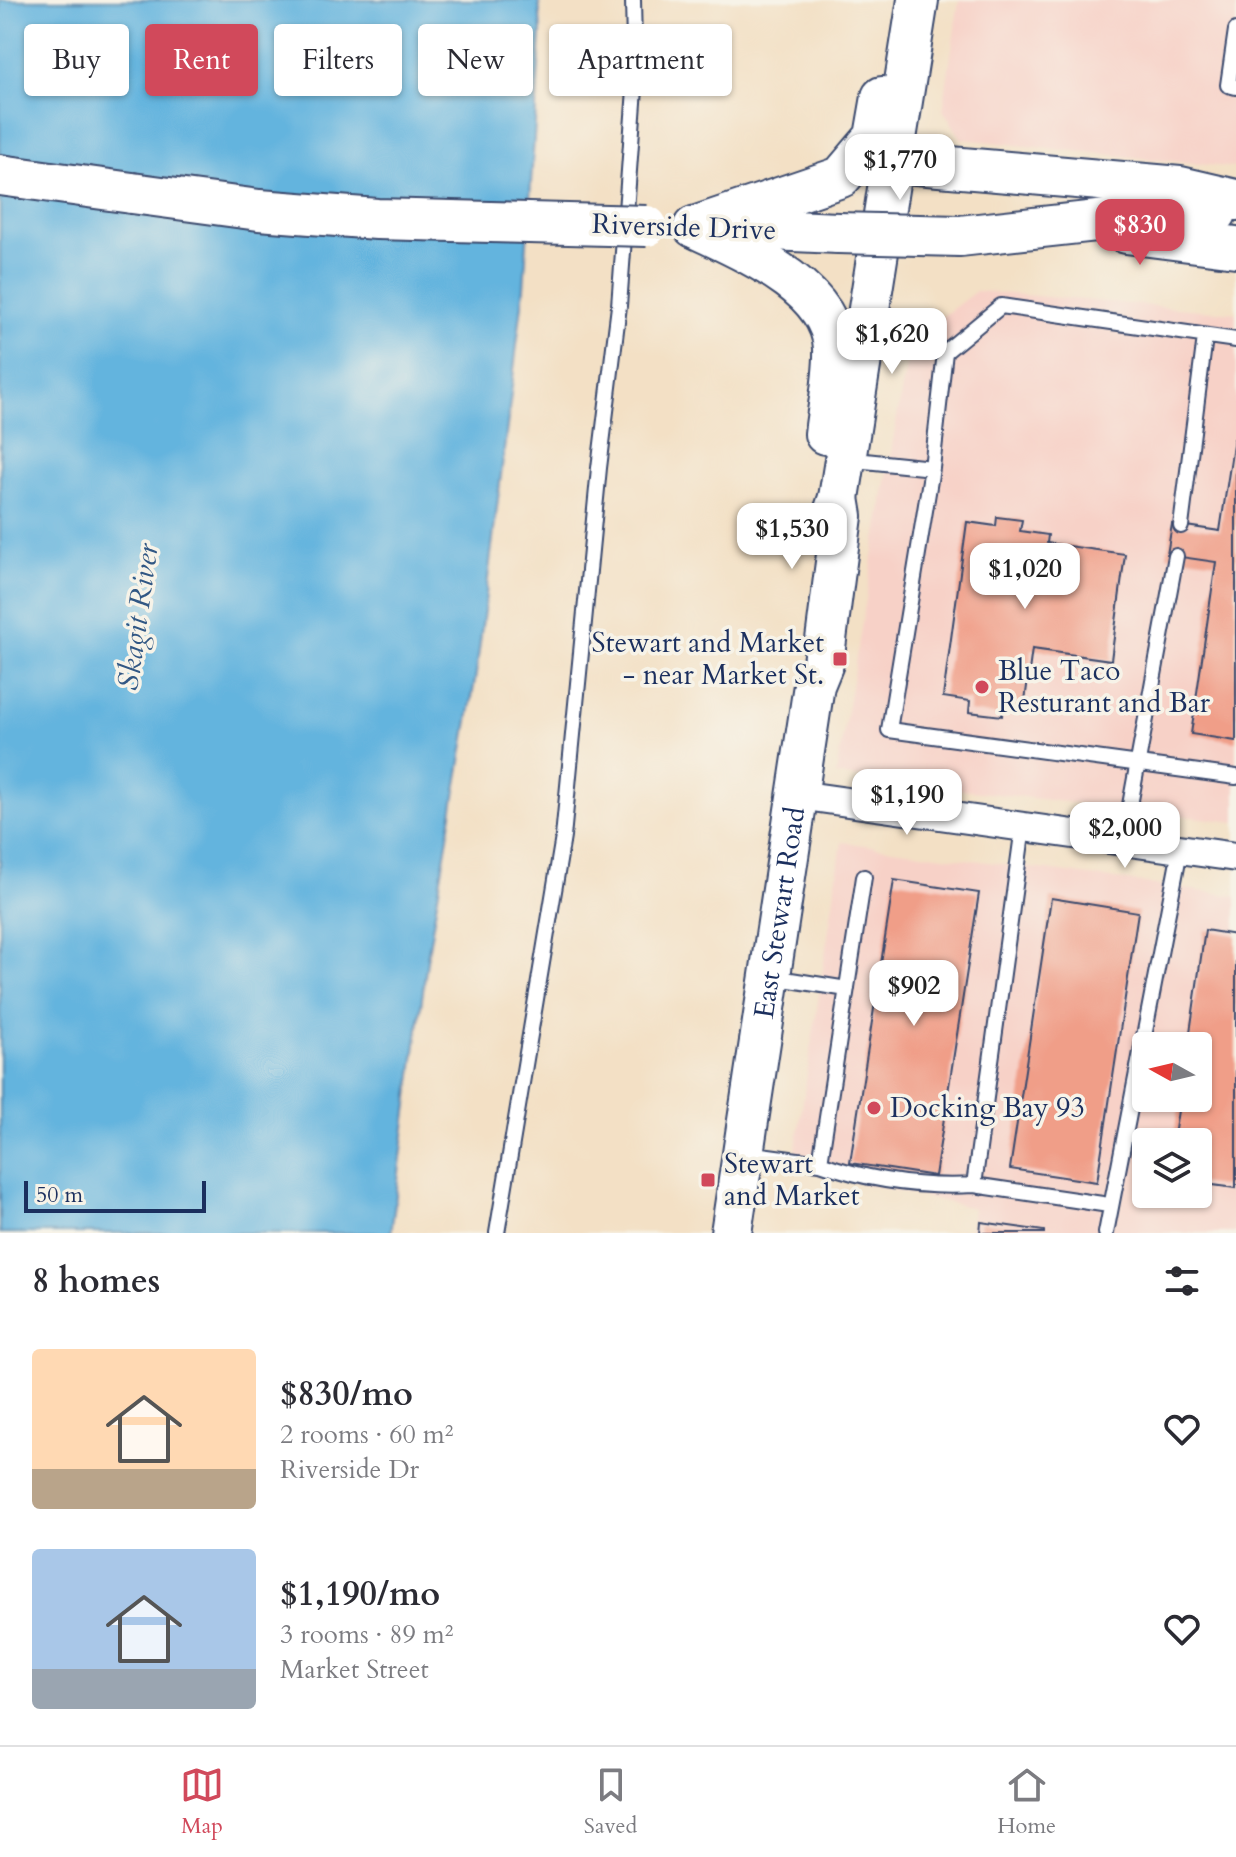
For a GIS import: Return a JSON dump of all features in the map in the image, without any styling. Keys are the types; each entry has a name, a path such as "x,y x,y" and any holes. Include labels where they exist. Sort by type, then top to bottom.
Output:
{"main road":[{"path":"694,227 841,177 875,137 897,0"},
{"name":"East Stewart Road","path":"731,1233 798,795 831,516 839,498 846,459 918,0"},
{"path":"893,162 1180,187 1236,200"},
{"name":"Riverside Drive","path":"0,175 259,210 377,219 960,236 1188,211 1236,214"},
{"path":"1051,224 1236,247"},
{"path":"694,227 778,269 820,309 834,345 806,626 813,675"}],"street":[{"path":"798,795 1236,857"}],"lane":[{"path":"497,1233 563,837 599,468 619,306 635,89 633,0"},
{"path":"1236,30 1228,85 1236,87"},
{"path":"1236,340 1001,306 945,352 932,468 889,730 1236,777"},
{"path":"1181,526 1205,337"},
{"path":"846,459 932,468"},
{"path":"1123,843 1176,556"},
{"path":"974,1185 1023,827"},
{"path":"1106,1233 1180,850"},
{"path":"820,1163 864,877"},
{"path":"770,977 847,989"},
{"path":"743,1153 820,1163 857,1176 932,1187 974,1185 1109,1205"}],"shaded area":[{"path":"959,0 1236,0 1236,168 962,139 943,110"},
{"path":"976,291 1236,313 1236,822 836,775 910,341"},
{"path":"842,842 1236,896 1236,1233 970,1233 973,1208 793,1168"}],"water":[{"name":"Skagit River","path":"0,0 539,0 541,33 524,288 476,674 428,953 391,1233 0,1233"}],"building":[{"path":"1234,439 1236,741 1191,734 1216,562 1167,555 1172,524 1220,531"},
{"path":"997,517 1022,520 1020,531 1048,535 1047,543 1125,554 1111,660 1032,649 1024,708 1003,705 1002,716 969,712 970,701 943,697 967,522 996,526"},
{"path":"894,880 979,893 935,1176 850,1163"},
{"path":"1051,898 1138,912 1097,1182 1010,1169"},
{"path":"1205,930 1236,935 1236,1188 1212,1185 1212,1128 1175,1128 1178,1112 1212,1112 1212,1032 1190,1032"},
{"path":"981,1222 1044,1231 1044,1233 980,1233"}],"place":[{"name":"Stewart and Market - near Market St.","path":"840,659"},
{"name":"Blue Taco Resturant and Bar","path":"982,687"},
{"name":"Docking Bay 93","path":"874,1108"},
{"name":"Stewart and Market","path":"708,1180"}]}
